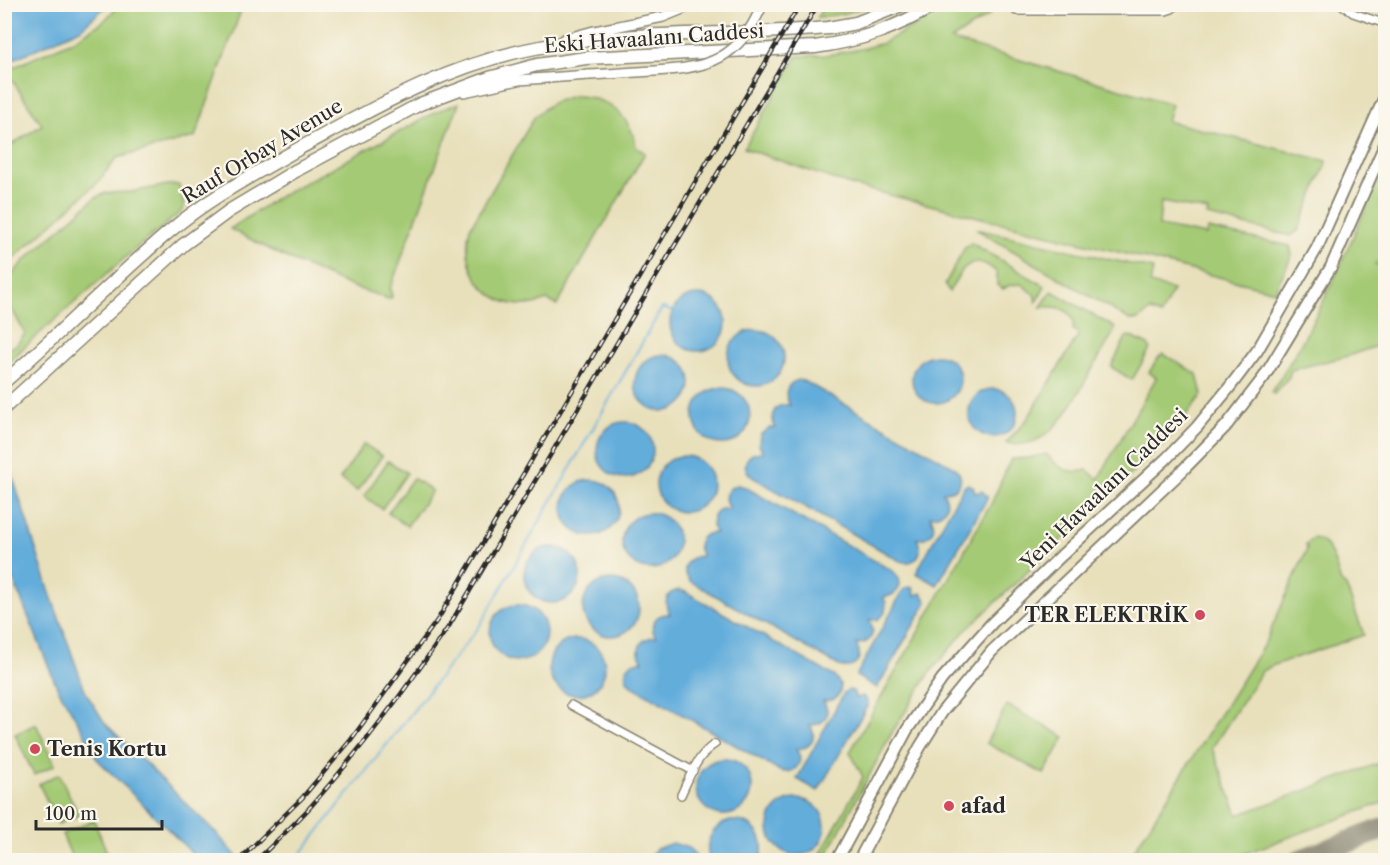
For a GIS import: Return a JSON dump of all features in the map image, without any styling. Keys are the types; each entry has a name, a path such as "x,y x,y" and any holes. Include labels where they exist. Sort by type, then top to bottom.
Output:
{"highway":[{"name":"Eski Havaalanı Caddesi","path":"551,45 611,38 828,28 856,23 904,4"},
{"name":"Eski Havaalanı Caddesi","path":"444,94 509,71 565,60 807,47 855,41 895,27 936,4"},
{"name":"Rauf Orbay Avenue","path":"4,382 171,230 218,195 331,131 422,84 482,61 551,45"},
{"name":"Rauf Orbay Avenue","path":"9,405 183,245 229,211 297,170 405,112 444,94"}],"main road":[{"path":"551,45 590,32 663,17 695,4"},
{"path":"444,94 519,80 685,69 710,63 734,48 750,30 763,4"},
{"name":"Yeni Havaalanı Caddesi","path":"837,861 907,730 942,679 974,641 1197,427 1257,351 1317,248 1381,116 1386,94"},
{"name":"Yeni Havaalanı Caddesi","path":"858,861 920,747 942,712 988,656 1181,472 1226,426 1264,377 1331,267 1386,142"},
{"path":"974,641 988,656"}],"street":[{"path":"1013,4 1016,11 1063,13 1166,11 1177,4"},
{"path":"1341,4 1353,13 1386,24"},
{"path":"571,705 693,771"},
{"path":"681,795 697,762 715,744"}],"green space":[{"path":"824,4 873,5 817,18"},
{"path":"119,5 243,5 195,137 117,158 97,183 5,266 5,149 42,125 10,77 5,79 5,71 72,41 103,22"},
{"path":"952,5 993,5 989,15 951,40 1172,104 1167,121 1327,161 1298,231 1291,236 1207,216 1208,211 1161,202 1159,226 1206,235 1207,229 1290,246 1292,255 1275,291 850,185 744,148 797,56 826,55 883,43"},
{"path":"572,96 595,99 614,109 628,125 636,147 645,153 557,305 547,300 529,305 512,304 498,299 485,290 476,277 470,262 468,246 470,228 535,116 552,103"},
{"path":"459,103 390,289 392,297 389,299 350,286 291,260 230,229 280,196 440,110"},
{"path":"1385,164 1385,257 1375,264 1385,268 1385,343 1348,356 1291,370 1289,377 1274,394 1271,392 1305,337 1333,281"},
{"path":"179,185 184,206 181,212 135,249 21,350 5,367 5,351 16,345 25,334 5,296 5,283 24,261 95,198 106,193 131,192"},
{"path":"976,229 1153,269 1150,284 1173,290 1161,315 1150,311 1138,320 1130,320"},
{"path":"971,243 1045,286 1036,302 1034,294 1021,284 1010,285 1003,289 997,285 997,273 980,262 974,262 962,270 949,292 945,284 964,249"},
{"path":"1052,291 1114,327 1115,330 1073,402 1056,426 1046,435 1034,441 1021,444 1006,443 1028,418 1079,334 1073,330 1069,313 1059,308 1040,308"},
{"path":"1129,336 1148,345 1150,349 1132,380 1111,367 1126,337"},
{"path":"1163,354 1197,374 1202,395 1169,438 963,633 929,674 893,731 824,860 817,860 863,777 850,752 991,504 1011,459 1046,454 1064,469 1074,472 1087,470 1098,479 1156,378 1149,372"},
{"path":"364,444 382,456 357,491 340,479"},
{"path":"388,461 407,473 382,509 364,496"},
{"path":"413,478 432,491 407,526 388,513"},
{"path":"1313,538 1325,544 1329,549 1364,635 1262,671 1212,748 1238,815 1385,761 1385,802 1227,860 1128,860 1265,643 1307,549 1306,544"},
{"path":"1007,705 1065,737 1044,774 986,743"},
{"name":"Tenis Kortu","path":"36,724 55,765 34,775 15,734"},
{"name":"Tenis Kortu","path":"59,774 79,815 58,824 39,784"},
{"path":"94,820 110,860 73,860 62,834"}],"water":[{"path":"5,4 108,5 80,29 5,63"},
{"path":"698,295 709,297 718,303 724,312 726,323 724,334 718,343 709,349 698,351 687,349 678,343 672,334 670,323 672,312 678,303 687,297"},
{"path":"756,330 767,332 776,338 782,347 784,358 782,369 776,378 767,384 756,386 745,384 736,378 730,369 728,358 730,347 736,338 745,332"},
{"path":"663,355 674,357 683,363 689,372 691,383 689,394 683,403 674,409 663,411 652,409 643,403 637,394 635,383 637,372 643,363 652,357"},
{"path":"936,355 953,362 960,379 953,396 936,403 919,396 912,379 919,362"},
{"path":"799,380 958,471 960,480 957,487 943,492 946,501 945,509 935,516 930,516 933,525 932,532 922,539 917,539 920,549 915,560 900,561 752,477 748,472 746,464 749,457 763,452 759,445 760,435 769,428 776,428 773,419 774,411 780,406 790,405 787,390 791,384"},
{"path":"722,388 733,390 742,396 748,405 750,416 748,427 742,436 733,442 722,444 711,442 702,436 696,427 694,416 696,405 702,396 711,390"},
{"path":"993,389 1010,396 1017,413 1010,430 993,437 976,430 969,413 976,396"},
{"path":"625,422 636,424 645,430 651,439 653,450 651,461 645,470 636,476 625,478 614,476 605,470 599,461 597,450 599,439 605,430 614,424"},
{"path":"4,450 51,596 86,693 105,723 217,834 240,860 199,860 97,759 57,687 10,572 9,555 5,542"},
{"path":"684,456 695,458 704,464 710,473 712,484 710,495 704,504 695,510 684,512 673,510 664,504 658,495 656,484 658,473 664,464 673,458"},
{"path":"591,480 602,482 611,488 617,497 619,508 617,519 611,528 602,534 591,536 580,534 571,528 565,519 563,508 565,497 571,488 580,482"},
{"path":"968,484 973,486 975,493 982,491 987,499 937,585 916,573 963,487"},
{"path":"738,485 893,571 897,576 900,584 897,591 883,597 886,603 885,613 877,620 869,620 872,629 871,637 861,644 856,644 859,658 854,665 839,666 691,582 687,577 686,564 692,558 702,556 699,547 700,539 706,534 716,533 712,526 713,516 721,509 729,509 726,494 730,488"},
{"path":"650,513 661,515 670,521 676,530 678,541 676,552 670,561 661,567 650,569 639,567 630,561 624,552 622,541 624,530 630,521 639,515"},
{"path":"552,547 563,549 572,555 578,564 580,575 578,586 572,595 563,601 552,603 541,601 532,595 526,586 524,575 526,564 532,555 541,549"},
{"path":"611,580 622,582 631,588 637,597 639,608 637,619 631,628 622,634 611,636 600,634 591,628 585,619 583,608 585,597 591,588 600,582"},
{"path":"908,587 913,588 915,595 922,593 927,602 877,688 856,676 903,590"},
{"path":"679,590 834,676 838,681 840,689 837,697 823,701 827,714 820,723 810,725 813,734 812,742 806,747 796,749 800,758 799,763 791,771 780,771 628,682 627,669 637,661 643,661 639,652 641,644 646,639 656,637 653,628 654,621 660,615 670,614 667,599 671,593"},
{"path":"518,605 529,607 538,613 544,622 546,633 544,644 538,653 529,659 518,661 507,659 498,653 492,644 490,633 492,622 498,613 507,607"},
{"path":"577,639 588,641 597,647 603,656 605,667 603,678 597,687 588,693 577,695 566,693 557,687 551,678 549,667 551,656 557,647 566,641"},
{"path":"848,690 853,691 856,698 863,696 868,705 818,791 797,779 844,693"},
{"path":"724,759 735,761 744,767 750,776 752,787 750,798 744,807 735,813 724,815 713,813 704,807 698,798 696,787 698,776 704,767 713,761"},
{"path":"797,799 808,801 817,807 823,816 825,827 823,838 817,847 808,853 797,855 786,853 777,847 771,838 769,827 771,816 777,807 786,801"},
{"path":"730,821 746,823 757,832 762,844 760,860 710,860 708,847 711,836 718,827"},
{"path":"672,843 689,848 699,860 647,860 656,849"}],"waterway":[{"path":"296,860 479,627 662,308 672,311"}],"taxiway":[{"path":"1300,860 1386,828"}],"railway":[{"path":"239,860 302,798 350,741 438,619 800,4"},
{"path":"257,860 305,812 349,762 449,626 818,4"}],"place":[{"name":"TER ELEKTRİK","path":"1200,615"},
{"name":"Tenis Kortu","path":"35,749"},
{"name":"afad","path":"949,806"}]}
